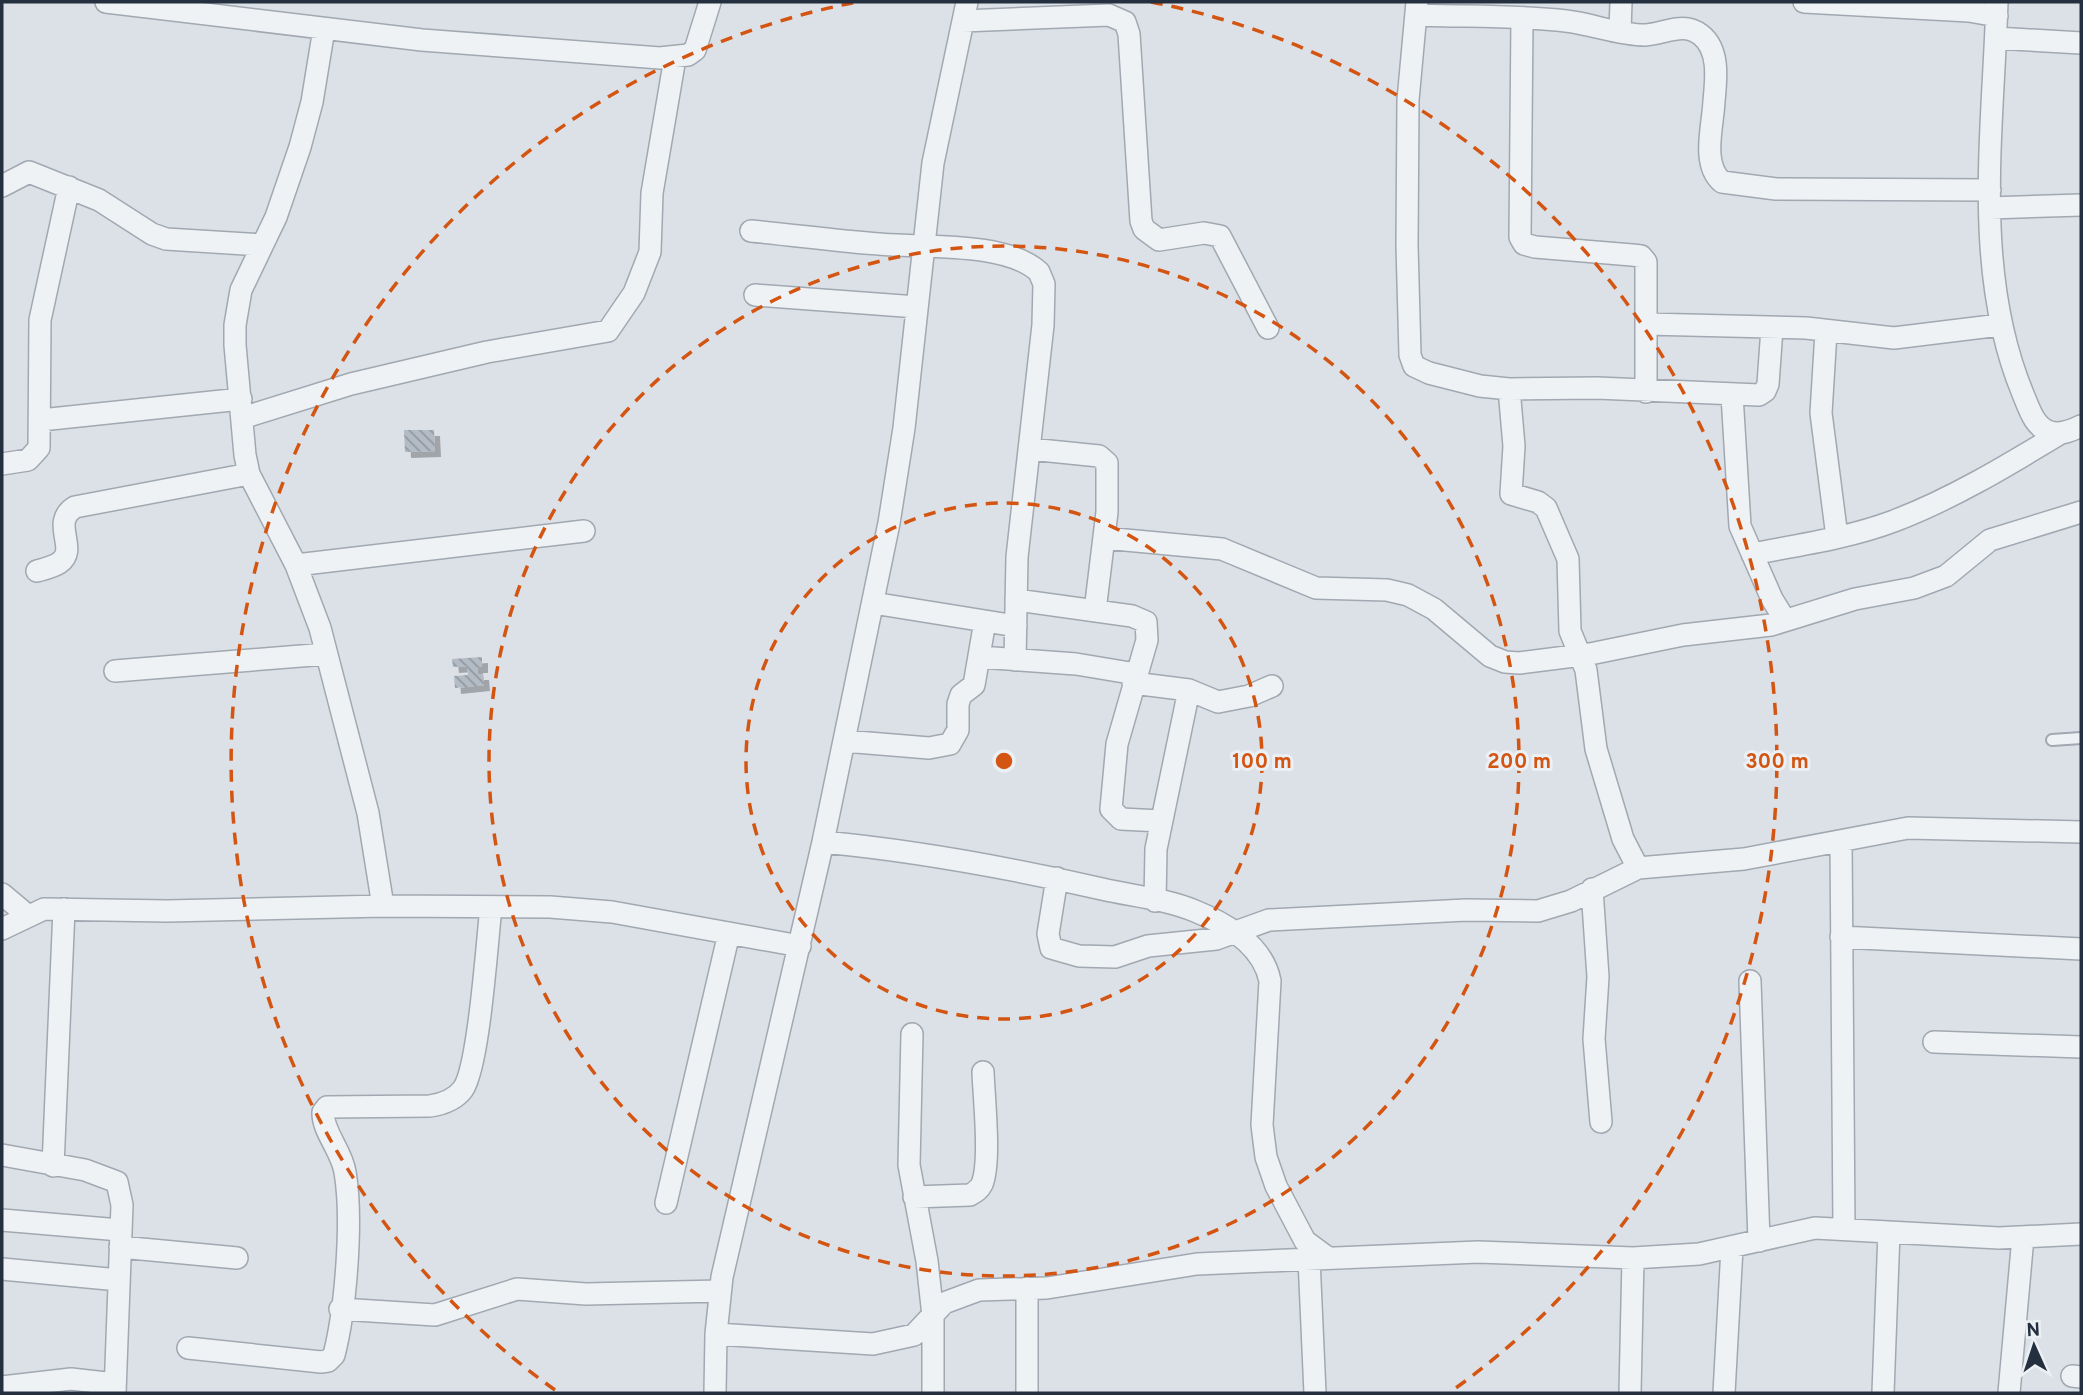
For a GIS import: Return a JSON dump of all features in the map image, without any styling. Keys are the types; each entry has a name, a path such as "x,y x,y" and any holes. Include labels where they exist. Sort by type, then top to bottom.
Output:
{"street":[{"path":"106,2 324,29 616,56 675,58 695,50 710,2"},
{"path":"1620,31 1621,2"},
{"path":"1804,2 1969,11 1997,9 1990,199 2000,325 2030,412 2043,429 2071,430"},
{"path":"1772,328 1772,355 1765,391 1759,395 1732,396 1597,388 1509,389 1480,386 1413,366 1410,355 1407,245 1408,100 1417,8 1522,19 1563,20 1644,35 1683,28 1695,31 1710,44 1715,79 1710,163 1722,182 1776,189 2081,205"},
{"path":"715,1393 720,1291 800,946 873,603 904,428 933,163 965,11 1108,15 1125,22 1129,34 1140,208 1144,229 1159,240 1204,233 1220,236 1268,328"},
{"path":"1522,19 1520,237 1524,244 1535,247 1641,256 1646,262 1646,392"},
{"path":"324,29 312,102 300,147 276,217 237,303 235,345 249,474 307,590 368,813 383,906"},
{"path":"1996,38 2081,43"},
{"path":"41,420 242,408 487,352 608,331 634,293 650,252 652,193 675,58"},
{"path":"2,186 20,174 29,172 99,201 152,234 166,239 262,245"},
{"path":"2,464 34,456 39,448 40,320 69,187"},
{"path":"751,231 880,244 924,244 1016,258 1039,272 1045,302 1018,545 1015,660"},
{"path":"755,295 917,307"},
{"path":"1647,324 1772,328 1909,338 2000,325"},
{"path":"1826,332 1821,413 1837,537"},
{"path":"1509,389 1514,446 1511,494 1538,502 1546,508 1568,559 1570,631 1581,655 1596,749 1623,839 1638,868"},
{"path":"1732,396 1737,512 1772,599 1786,620"},
{"path":"1752,554 1837,537 1896,520 1980,481 2071,430"},
{"path":"1030,449 1099,456 1107,463 1109,493 1095,611"},
{"path":"37,571 59,563 65,557 67,548 63,521 67,512 75,507 249,474"},
{"path":"1104,538 1222,549 1316,588 1387,590 1408,595 1434,609 1490,656 1505,662 1536,662 1664,638 1731,632 1786,620 1855,599 1926,585 1946,576 1990,540 2081,512"},
{"path":"296,565 584,530"},
{"path":"1016,600 1132,616 1146,622 1147,640 1117,744 1111,809 1121,819 1161,821"},
{"path":"873,603 1016,626"},
{"path":"844,741 929,748 950,744 958,730 958,704 961,695 974,685 985,621"},
{"path":"115,671 326,654"},
{"path":"980,657 1102,667 1135,679 1189,690 1218,702 1249,696 1272,686"},
{"path":"1155,901 1154,858 1189,690"},
{"path":"1057,878 1048,942 1051,948 1067,954 1115,957 1148,946 1187,944 1234,933 1258,922 1281,919 1466,910 1538,911 1560,906 1638,868 1744,859 1908,828 2081,832"},
{"path":"1841,841 1844,1228"},
{"path":"823,842 944,857 1057,878 1196,911 1234,933 1259,953 1270,981 1262,1125 1270,1172 1305,1241 1319,1258 1315,1393"},
{"path":"1592,889 1598,977 1594,1039 1601,1122"},
{"path":"2,894 27,915"},
{"path":"2,929 44,909 167,911 383,906 550,907 612,912 800,946"},
{"path":"188,1348 328,1361 336,1348 340,1309 347,1226 346,1176 338,1147 324,1127 323,1112 327,1107 430,1106 444,1103 463,1089 472,1062 491,906"},
{"path":"53,1166 64,909"},
{"path":"666,1202 729,933"},
{"path":"1841,937 1960,940 2081,949"},
{"path":"1750,981 1759,1241"},
{"path":"912,1034 908,1145 933,1316 933,1393"},
{"path":"1934,1042 2081,1047"},
{"path":"914,1197 970,1195 982,1184 985,1168 983,1072"},
{"path":"2,1155 108,1176 117,1182 122,1205 115,1388 71,1379 2,1387"},
{"path":"2,1220 237,1258"},
{"path":"716,1334 873,1344 914,1335 944,1303 959,1295 979,1290 1027,1289 1091,1282 1168,1267 1319,1258 1511,1252 1633,1258 1699,1254 1815,1228 2023,1237 2081,1234"},
{"path":"1882,1393 1889,1232"},
{"path":"2009,1393 2023,1237"},
{"path":"1724,1393 1732,1248"},
{"path":"1630,1393 1633,1258"},
{"path":"2,1269 119,1280"},
{"path":"1027,1289 1027,1393"},
{"path":"340,1309 435,1315 517,1290 586,1294 720,1291"}],"lane":[{"path":"2052,740 2081,738"}],"building":[{"path":"404,430 434,430 435,451 405,452"},
{"path":"482,657 482,667 477,667 478,674 483,674 484,685 455,688 454,676 468,675 467,666 453,667 452,659"}]}
